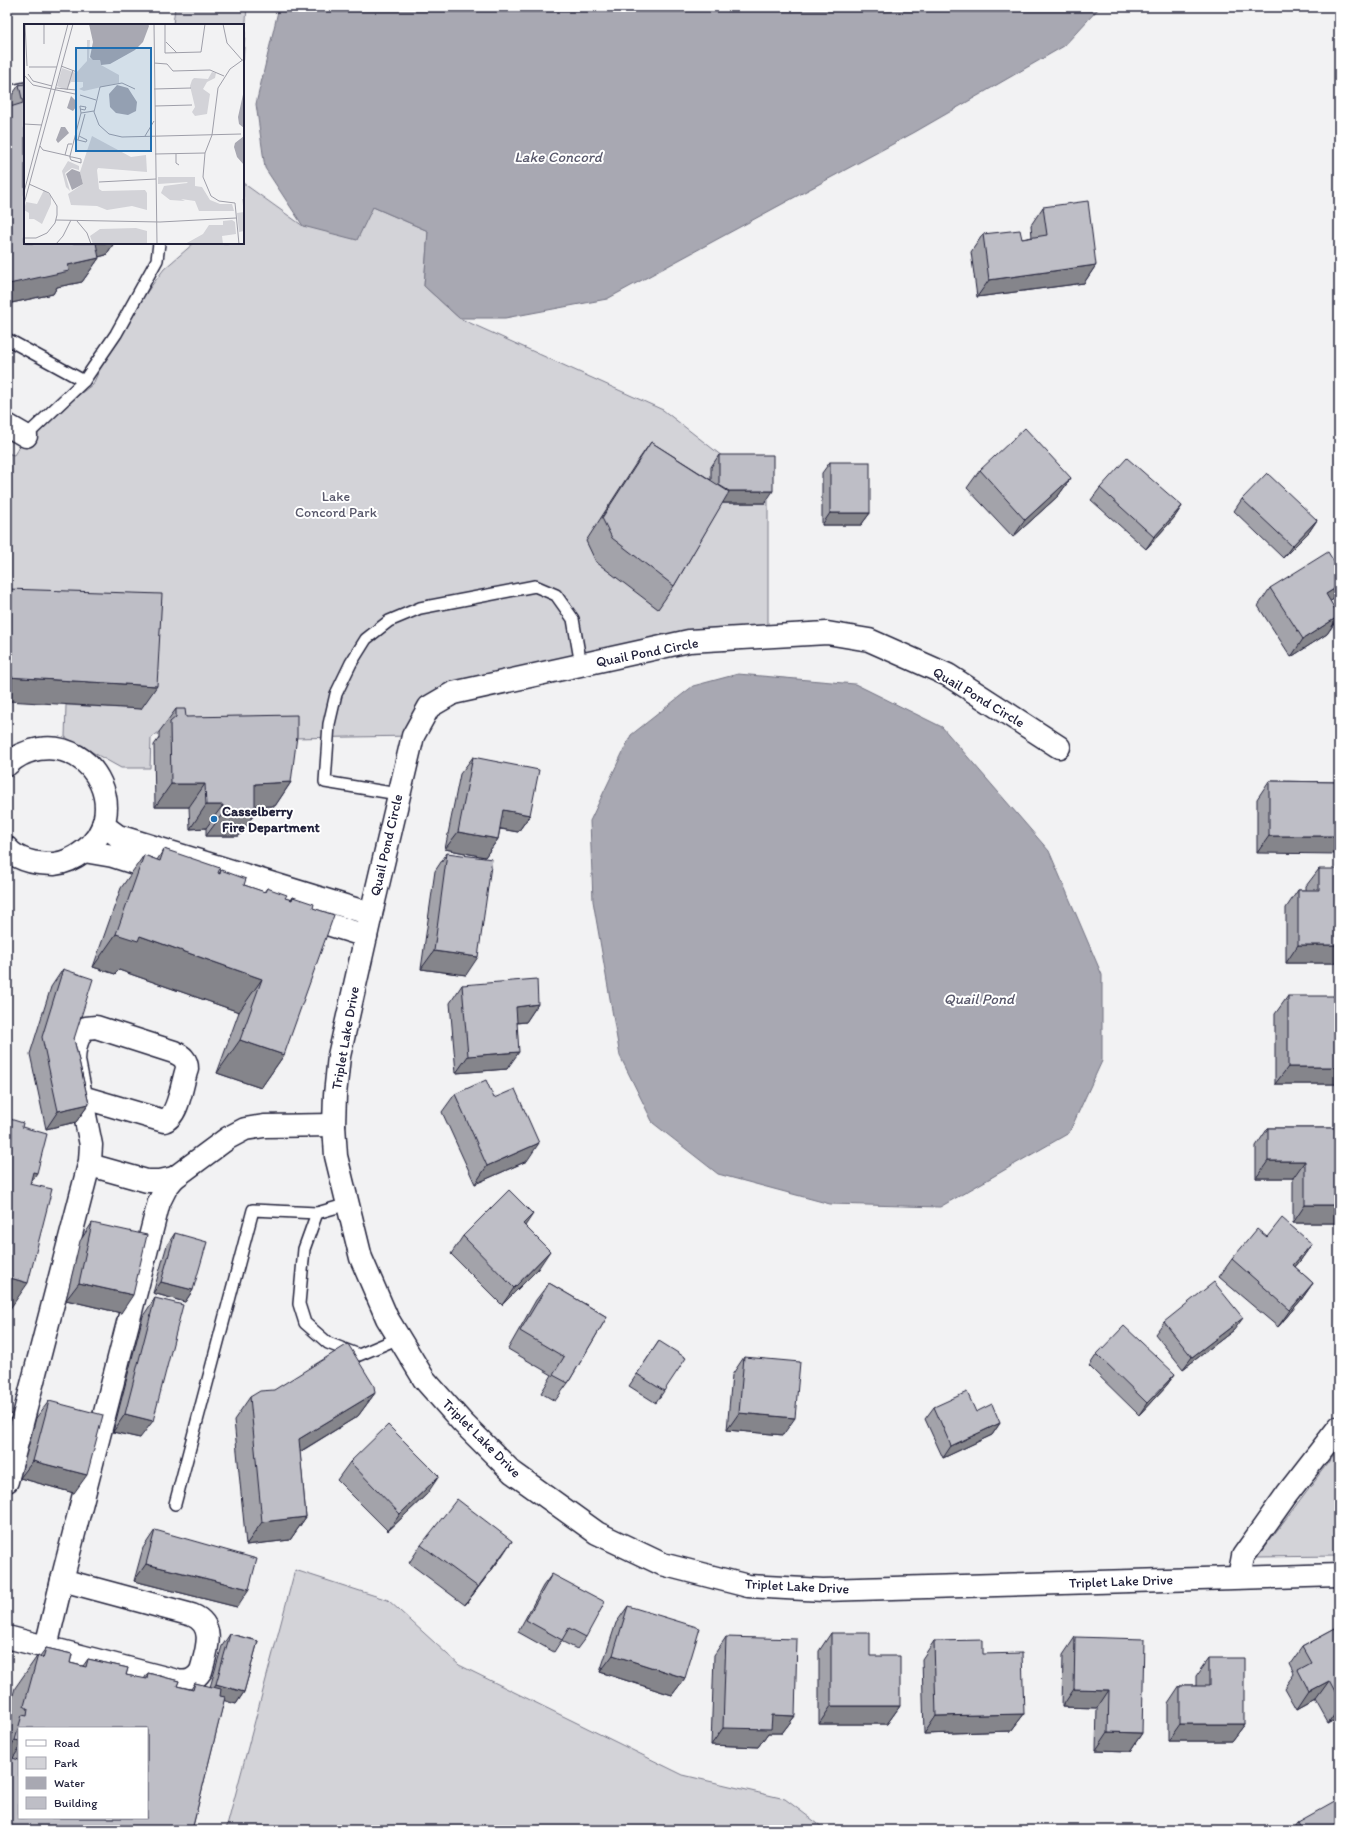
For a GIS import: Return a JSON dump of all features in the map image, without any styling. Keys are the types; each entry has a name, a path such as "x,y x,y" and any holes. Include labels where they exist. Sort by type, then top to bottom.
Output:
{"street":[{"path":"7,425 26,436"},
{"name":"Quail Pond Circle","path":"371,914 398,794 413,736 429,707 453,693 689,641 827,633 869,640 948,675 1059,747"},
{"path":"7,848 24,860 42,864 60,863 77,857 91,846 100,832 106,815 105,795 98,777 86,762 69,751 49,747 30,750 9,761"},
{"path":"103,825 118,836 371,914"},
{"path":"84,851 113,856 181,878"},
{"path":"280,909 366,936"},
{"name":"Triplet Lake Drive","path":"371,914 339,1056 335,1095 334,1126 336,1156 361,1258 387,1318 424,1379 462,1422 512,1472 597,1533 662,1564 748,1586 823,1590 1339,1575"},
{"path":"7,1481 90,1164 91,1145 75,1065 74,1053 81,1033 90,1026 96,1027 174,1052 182,1056 187,1063 187,1069 175,1111 167,1120 162,1122 82,1097"},
{"path":"46,1647 159,1202 166,1188 174,1178 228,1138 245,1129 264,1126 334,1126"},
{"path":"90,1164 152,1182 174,1178"},
{"path":"1239,1577 1243,1556 1287,1494 1339,1427"},
{"path":"7,1637 186,1682 195,1678 201,1671 209,1642 207,1630 202,1620 198,1617 62,1580"}],"lane":[{"path":"7,92 24,88"},
{"path":"26,436 84,381 116,334 157,260 159,244"},
{"path":"7,339 84,381"},
{"path":"398,794 326,782 329,724 336,694 351,663 366,639 389,622 420,608 535,586 556,595 573,619 581,665"},
{"path":"175,1504 253,1210 317,1213 348,1204"},
{"path":"317,1213 304,1249 299,1304 305,1323 328,1342 359,1355 399,1338"}],"green space":[{"path":"175,7 247,7 244,47 244,24 173,24"},
{"name":"Lake Concord Park","path":"244,184 303,226 373,207 428,231 424,286 459,318 663,410 768,492 768,636 453,693 413,736 170,740 159,732 151,738 150,768 121,768 65,737 66,705 141,709 7,612 7,453 14,455 26,436 93,384 116,334 164,269 193,244 244,244"},
{"path":"1339,1448 1339,1556 1257,1557"},
{"path":"295,1570 388,1600 459,1665 683,1775 785,1799 826,1830 226,1830"}],"water":[{"name":"Lake Concord","path":"279,7 1100,7 1064,46 915,132 607,299 505,318 459,318 424,286 428,231 373,207 357,240 303,226 265,168 256,104"},
{"name":"Quail Pond","path":"738,674 855,684 942,727 1049,851 1102,975 1102,1061 1069,1133 940,1207 830,1204 718,1174 653,1123 620,1056 593,901 590,821 631,735 693,686"}],"building":[{"path":"24,84 24,244 96,244 99,258 68,265 69,271 9,284 7,276 7,108 23,103 19,85"},
{"path":"1088,201 1096,265 989,280 983,234 1020,230 1022,239 1047,235 1043,207"},
{"path":"1025,428 1071,478 1025,520 980,470"},
{"path":"651,442 729,492 674,586 612,538 602,518"},
{"path":"719,455 773,455 773,491 729,491 719,485"},
{"path":"1127,458 1182,506 1154,537 1100,488"},
{"path":"830,462 870,462 870,513 830,513"},
{"path":"1267,473 1317,520 1292,546 1242,499"},
{"path":"1328,552 1339,570 1339,586 1326,594 1339,616 1303,639 1270,588"},
{"path":"7,589 162,594 157,686 7,677"},
{"path":"176,709 185,709 186,717 297,715 297,736 291,782 255,784 255,813 223,813 223,805 206,805 205,784 171,784 170,722 176,717"},
{"path":"473,757 539,770 530,815 503,810 498,839 458,832"},
{"path":"1269,781 1337,782 1336,800 1339,800 1339,836 1269,836"},
{"path":"164,849 220,868 218,873 220,874 221,870 246,879 244,885 265,892 267,888 287,895 285,898 292,900 293,897 314,904 313,908 334,915 284,1055 240,1040 262,979 140,936 138,941 116,934 144,855 160,861"},
{"path":"447,853 492,859 478,957 434,951"},
{"path":"1319,869 1339,869 1339,945 1298,945 1298,890 1319,890"},
{"path":"63,969 93,979 74,1039 89,1104 58,1111 42,1037"},
{"path":"537,979 538,1004 516,1007 519,1052 468,1056 462,985"},
{"path":"1288,996 1339,996 1339,1067 1288,1067"},
{"path":"486,1080 494,1098 515,1089 539,1143 487,1166 455,1094"},
{"path":"7,1118 23,1123 22,1127 47,1134 37,1173 33,1172 30,1184 52,1189 28,1283 7,1277"},
{"path":"1268,1128 1339,1128 1339,1205 1305,1205 1305,1161 1268,1161"},
{"path":"509,1190 533,1214 523,1224 550,1251 514,1288 463,1236"},
{"path":"1282,1218 1312,1244 1293,1265 1313,1283 1290,1310 1232,1259 1257,1229 1267,1237"},
{"path":"92,1223 147,1235 133,1295 79,1283"},
{"path":"175,1233 207,1242 193,1290 161,1282"},
{"path":"1214,1282 1243,1318 1192,1357 1164,1322"},
{"path":"549,1283 607,1317 568,1383 553,1375 564,1357 520,1331"},
{"path":"155,1298 183,1305 153,1421 125,1414"},
{"path":"1124,1326 1175,1374 1147,1403 1097,1354"},
{"path":"659,1341 686,1358 664,1391 637,1374"},
{"path":"348,1344 374,1386 375,1393 299,1439 306,1517 262,1522 250,1397 260,1391 274,1390"},
{"path":"744,1357 800,1362 795,1418 739,1413"},
{"path":"967,1392 976,1412 992,1404 1000,1423 951,1446 934,1407"},
{"path":"49,1401 103,1415 87,1475 33,1461"},
{"path":"388,1425 439,1476 400,1514 350,1462"},
{"path":"457,1499 512,1541 478,1587 421,1545"},
{"path":"155,1530 257,1559 249,1589 146,1564"},
{"path":"552,1574 605,1602 586,1637 569,1628 562,1640 526,1620"},
{"path":"628,1606 700,1628 685,1678 613,1655"},
{"path":"1339,1627 1339,1702 1328,1681 1309,1691 1298,1670 1311,1663 1302,1647"},
{"path":"831,1633 870,1633 870,1656 900,1656 900,1706 831,1706"},
{"path":"230,1634 258,1641 244,1692 216,1684"},
{"path":"726,1637 797,1639 795,1716 772,1715 771,1729 723,1728"},
{"path":"1075,1637 1144,1639 1142,1733 1108,1732 1109,1690 1074,1689"},
{"path":"983,1640 983,1654 1022,1653 1024,1714 936,1716 934,1641"},
{"path":"46,1648 72,1654 70,1663 86,1667 88,1659 128,1668 126,1675 147,1679 148,1673 179,1681 177,1686 193,1690 195,1683 221,1689 220,1696 225,1697 192,1830 7,1830 7,1765 9,1757 18,1760 18,1819 148,1819 148,1727 19,1727 22,1715 27,1716 28,1709 24,1706 38,1655 43,1658"},
{"path":"1209,1658 1244,1658 1244,1724 1180,1724 1180,1686 1209,1686"},
{"path":"18,1729 18,1741 15,1740"},
{"path":"1339,1799 1339,1830 1303,1830 1298,1822"}],"place":[{"name":"Casselberry Fire Department","path":"214,819"}]}
